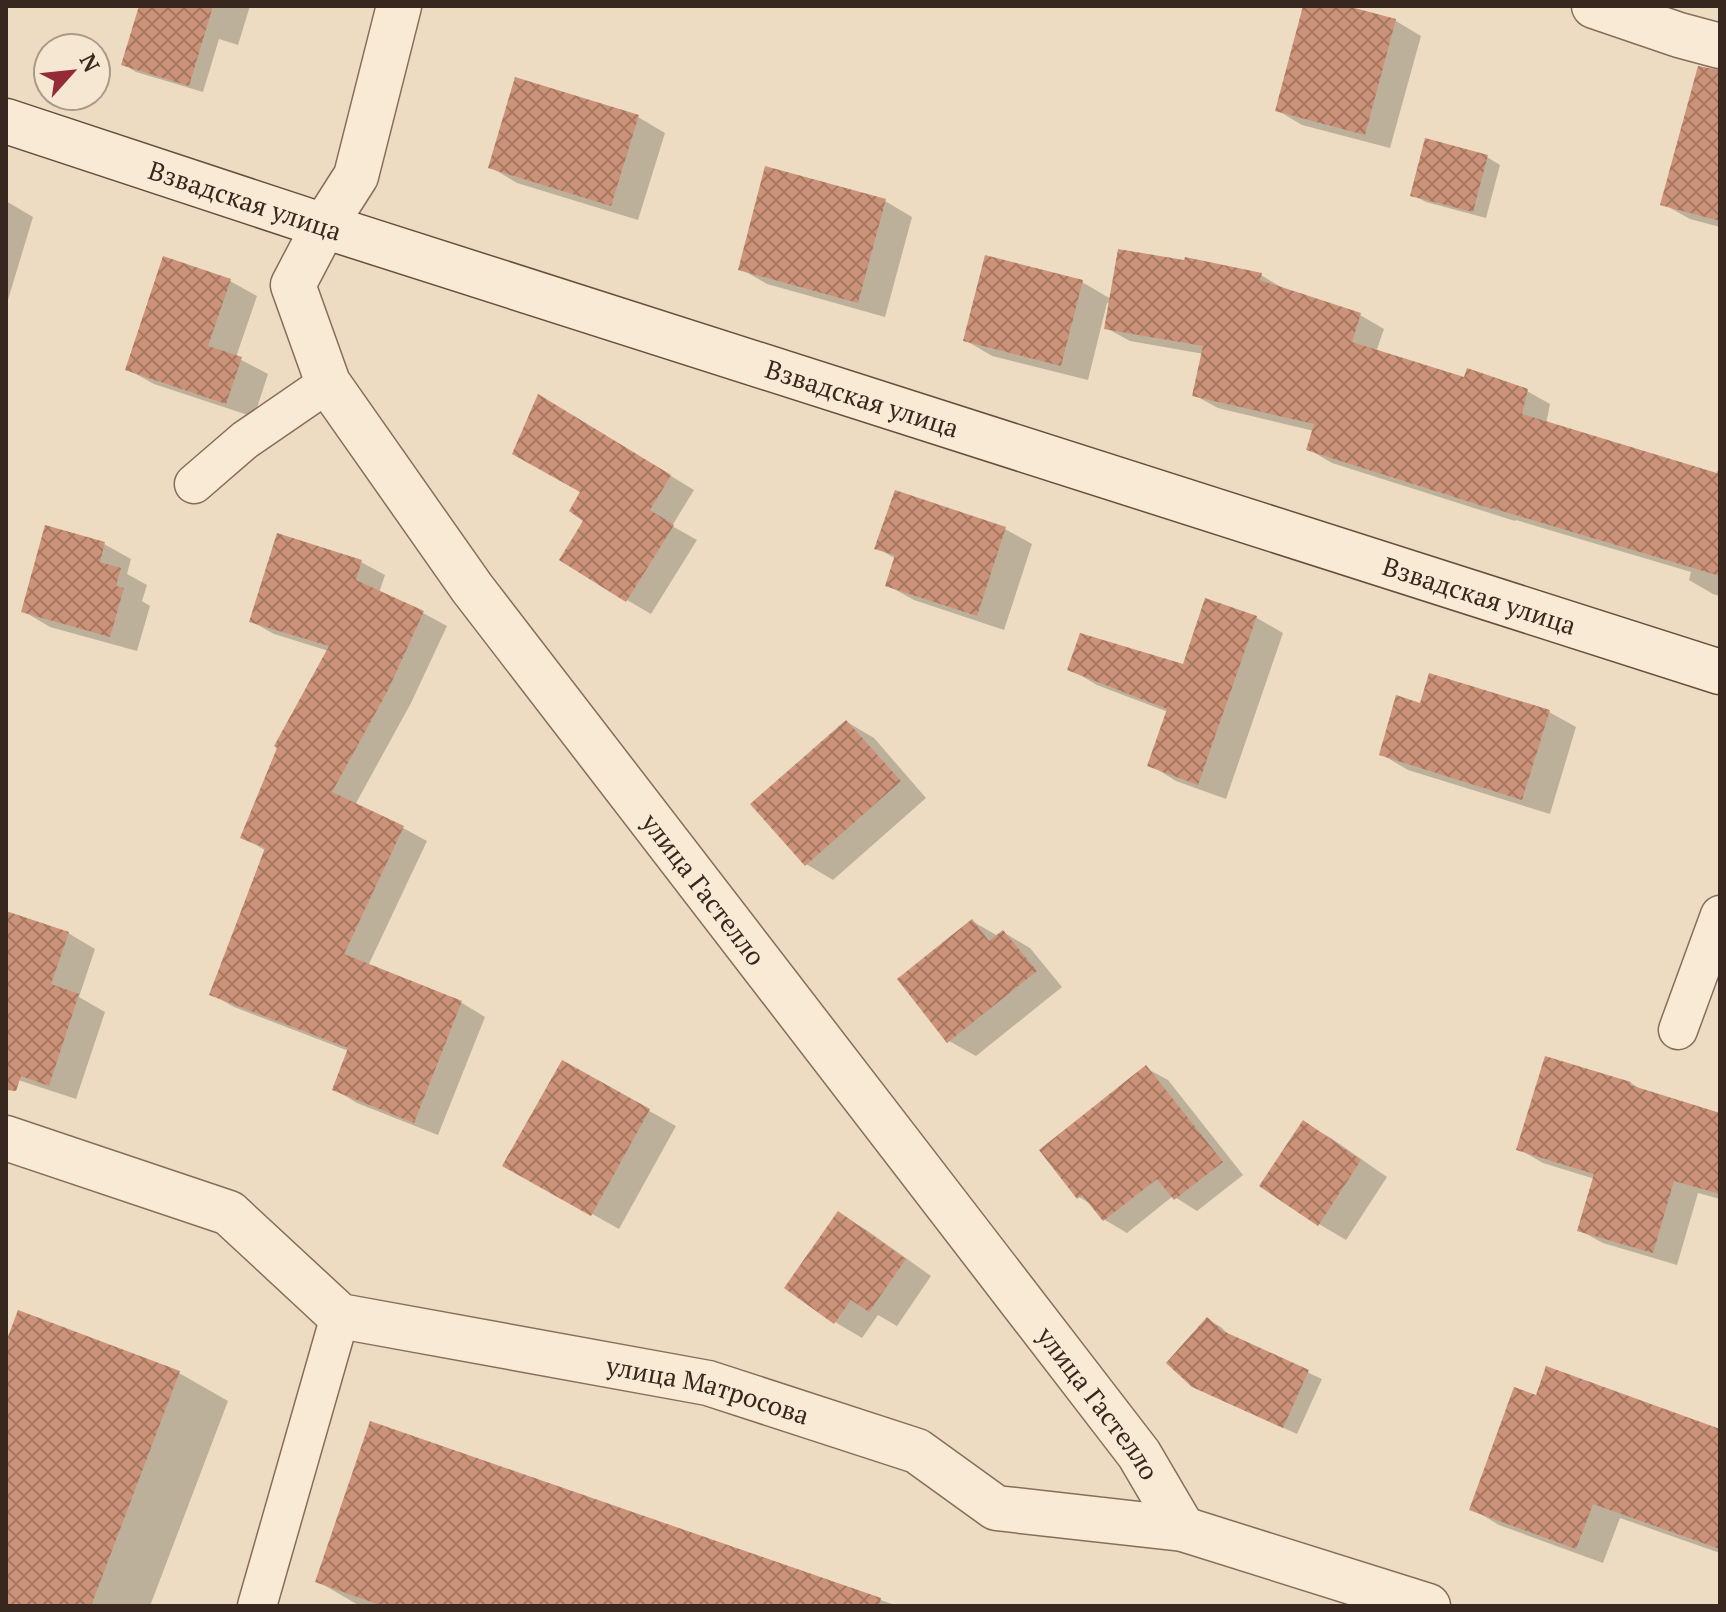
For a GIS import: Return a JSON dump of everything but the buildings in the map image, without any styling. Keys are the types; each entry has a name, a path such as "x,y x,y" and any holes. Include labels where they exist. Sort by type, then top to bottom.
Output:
{"street":[{"name":"улица Гастелло","path":"399,6 356,176 324,226 293,285 328,383 472,588 1139,1454 1183,1529"},
{"path":"1594,6 1720,46"},
{"name":"Взвадская улица","path":"6,121 324,226 1720,672"},
{"path":"6,1138 229,1213 340,1316"},
{"name":"улица Матросова","path":"340,1316 708,1383 917,1451 996,1508 1183,1529 1428,1606"}],"lane":[{"path":"194,484 245,440 328,383"},
{"path":"1678,1030 1720,915"},
{"path":"257,1606 340,1316"}]}
